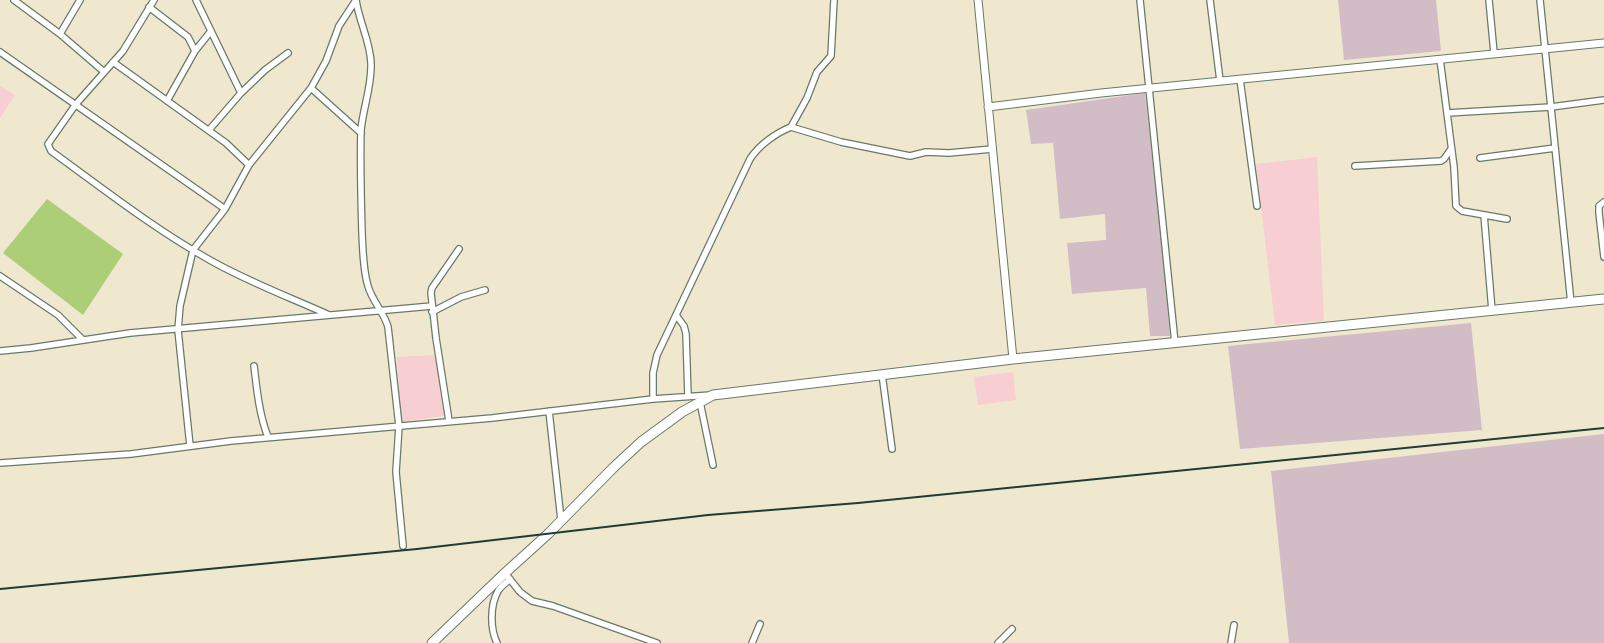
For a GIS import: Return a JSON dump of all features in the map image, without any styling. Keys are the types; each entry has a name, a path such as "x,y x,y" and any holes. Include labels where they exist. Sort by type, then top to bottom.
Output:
{"main road":[{"path":"432,643 508,576 561,520 641,442 659,427 713,395 1013,359 1604,299"}],"street":[{"path":"14,0 60,34 103,71"},
{"path":"60,34 80,0"},
{"path":"154,0 130,41 76,104 48,144 51,151 193,250 243,277 329,315"},
{"path":"196,0 240,93"},
{"path":"190,446 178,330 182,294 193,250 225,209 249,165 311,88 326,60 339,26 356,0"},
{"path":"356,0 357,9 369,43 371,63 361,133 360,188 366,274 370,292 381,310 388,327 399,426 396,472 403,546"},
{"path":"653,399 653,373 657,354 750,158 755,151 773,137 791,127 807,98 817,72 831,56 834,0"},
{"path":"978,0 1013,359"},
{"path":"1140,0 1175,344"},
{"path":"1210,0 1220,81"},
{"path":"1489,0 1494,53"},
{"path":"1540,0 1570,303"},
{"path":"150,7 188,37 195,51"},
{"path":"167,101 195,51 211,31"},
{"path":"988,107 1220,81 1604,43"},
{"path":"0,52 225,209"},
{"path":"209,130 240,93 265,70 288,53"},
{"path":"1440,59 1448,113 1456,206 1462,211 1507,219"},
{"path":"112,62 209,130 249,165"},
{"path":"1240,79 1257,206"},
{"path":"311,88 361,133"},
{"path":"1448,113 1551,107 1604,100"},
{"path":"791,127 842,142 910,156 926,152 949,153 992,149"},
{"path":"1480,158 1555,148"},
{"path":"1355,166 1441,162 1451,149"},
{"path":"1604,202 1599,206 1599,213 1604,257"},
{"path":"1484,215 1492,311"},
{"path":"449,422 432,309 432,288 459,249"},
{"path":"0,276 58,315 83,340"},
{"path":"0,351 130,333 381,310 432,309 484,290"},
{"path":"676,315 686,334 688,396"},
{"path":"254,366 262,423 268,437"},
{"path":"882,374 892,449"},
{"path":"0,463 130,454 268,437 449,422 653,399 713,395"},
{"path":"700,402 713,465"},
{"path":"549,411 561,520"},
{"path":"498,643 493,630 494,602 508,576 520,592 532,601 553,606 657,643"},
{"path":"752,643 760,624"},
{"path":"1231,643 1234,625"},
{"path":"998,643 1012,629"}],"shaded area":[{"path":"1338,0 1436,0 1441,51 1344,60"},
{"path":"0,86 15,95 0,118"},
{"path":"1145,93 1170,336 1150,336 1146,288 1072,294 1067,243 1106,240 1105,214 1060,219 1053,143 1031,144 1026,110"},
{"path":"1317,157 1324,321 1275,325 1256,164"},
{"path":"1471,323 1482,430 1240,449 1228,346"},
{"path":"435,355 444,416 401,422 397,357"},
{"path":"1013,372 1016,400 978,405 974,377"},
{"path":"1604,434 1604,643 1289,643 1271,471"}],"green space":[{"path":"47,199 123,254 83,315 3,253"}],"railway":[{"path":"0,589 417,549 708,515 858,503 1604,428"}]}
